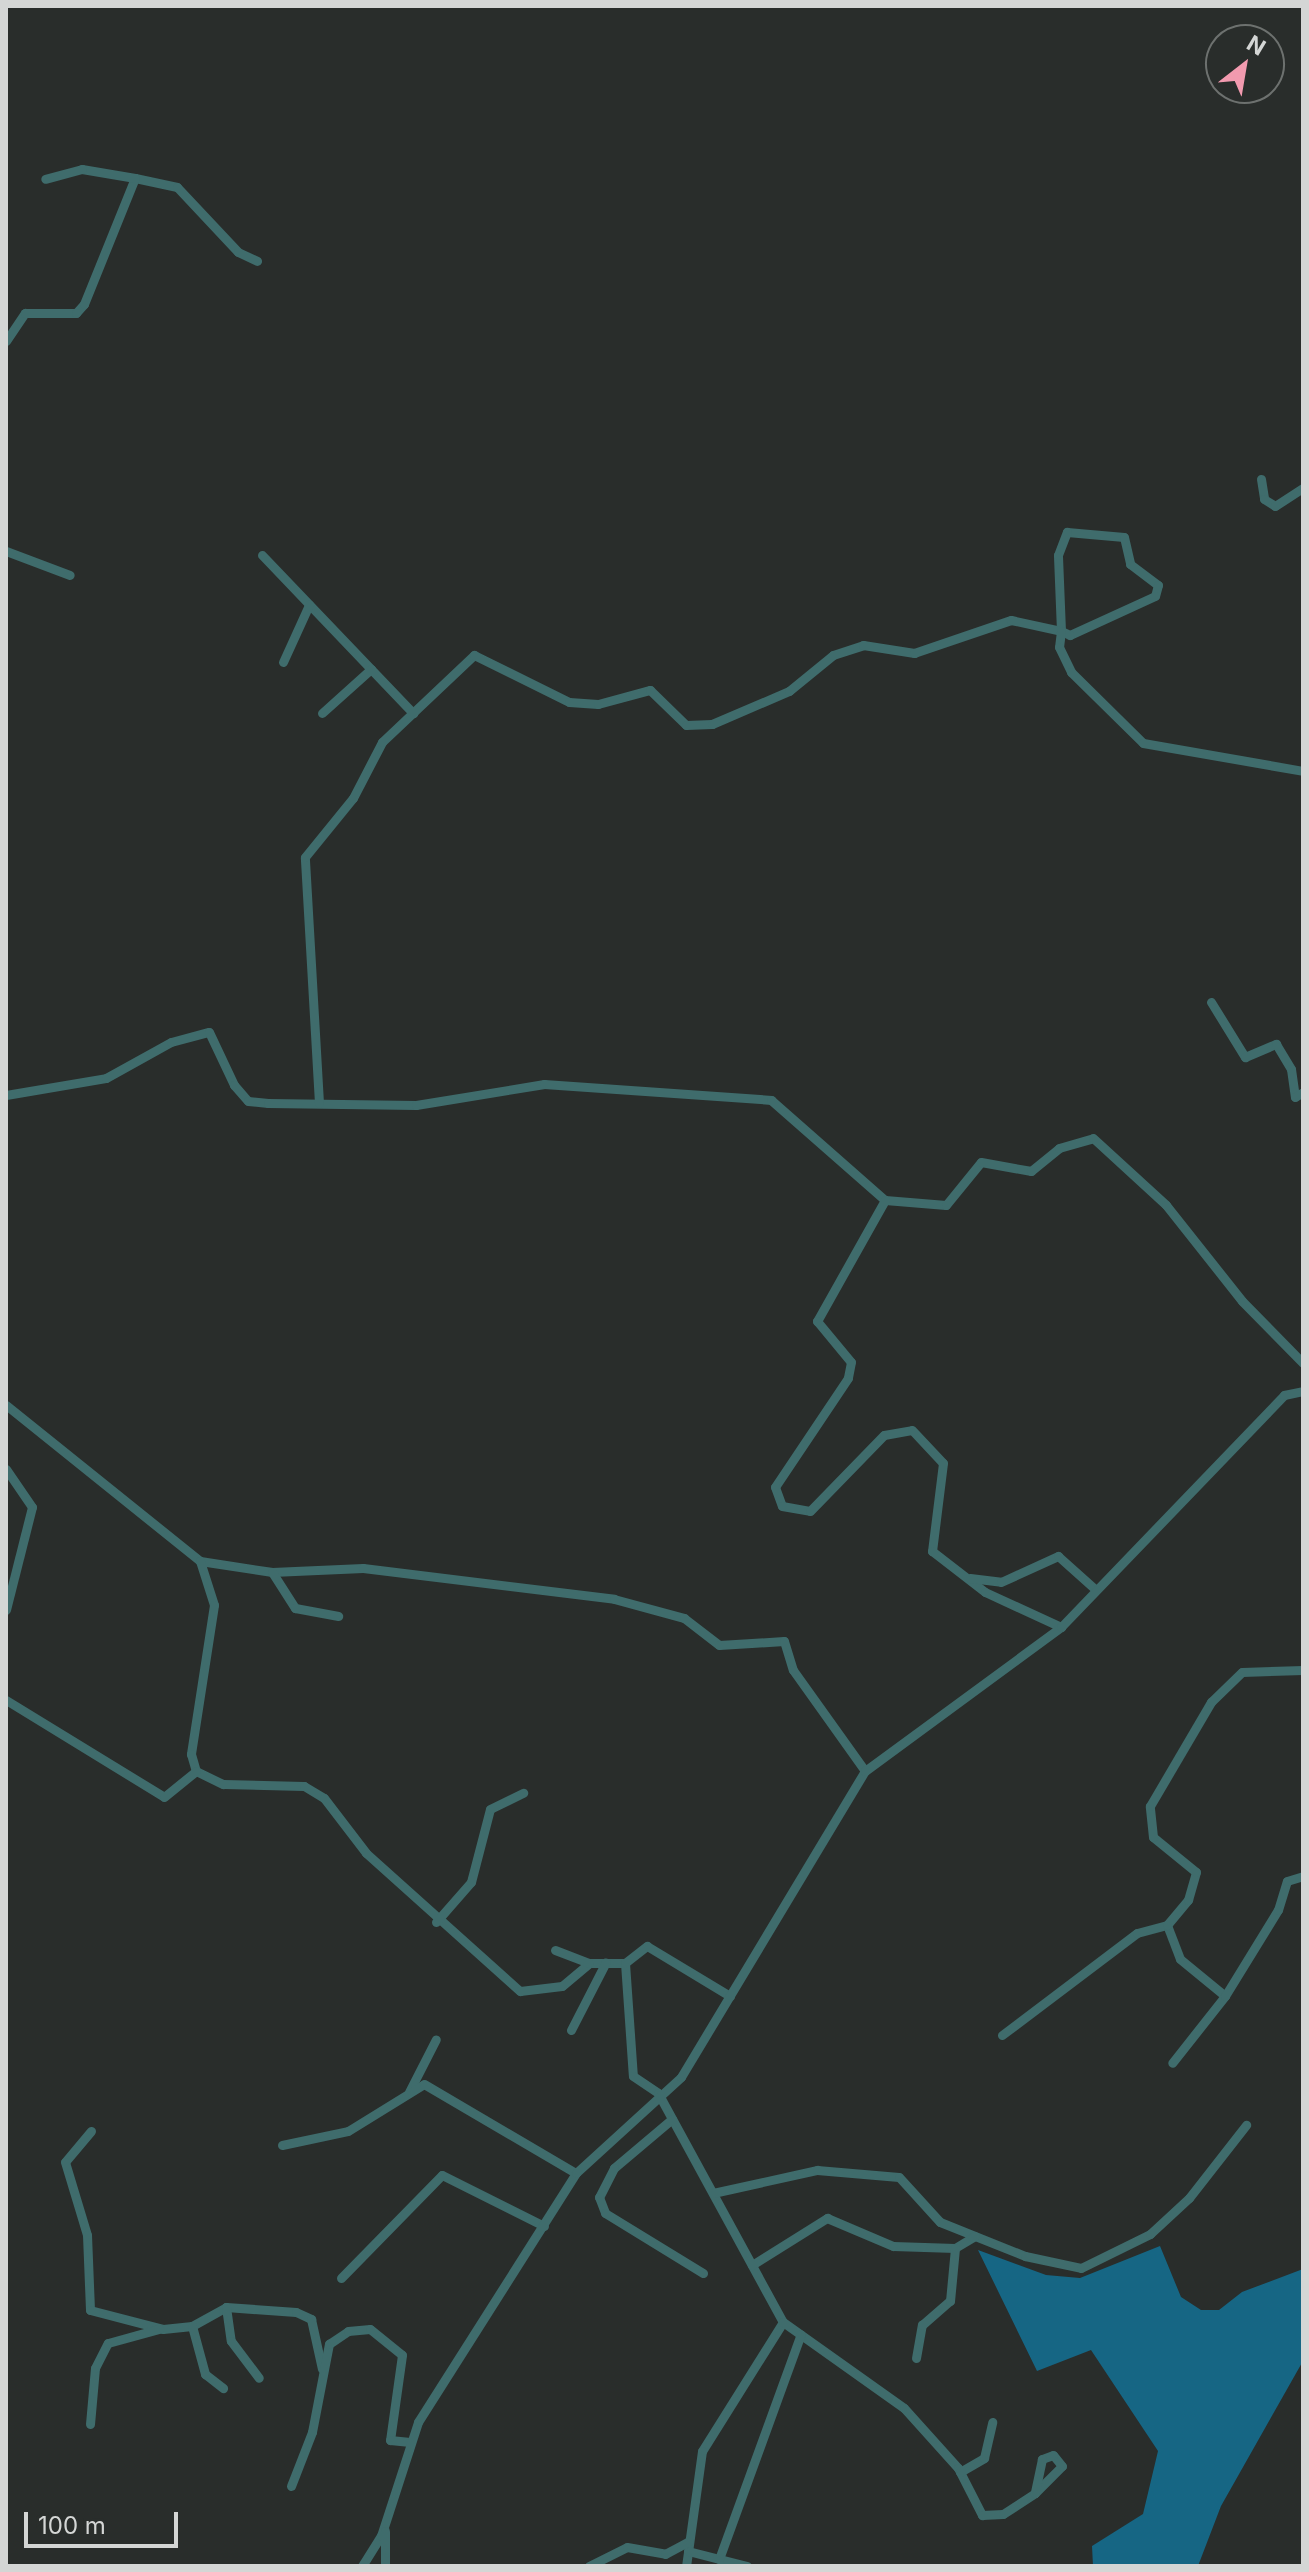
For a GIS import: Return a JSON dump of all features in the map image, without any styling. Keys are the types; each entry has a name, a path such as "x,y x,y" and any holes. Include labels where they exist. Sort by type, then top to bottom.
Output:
{"street":[{"path":"45,179 82,169 177,187 238,252 257,261"},
{"path":"6,341 25,313 76,313 84,304 135,178"},
{"path":"1261,479 1264,499 1275,506 1303,488"},
{"path":"319,1103 305,857 353,798 382,742 474,655 569,702 598,704 650,690 686,725 712,724 789,691 833,655 863,645 914,653 1011,620 1061,631 1070,635 1155,596 1158,585 1130,564 1124,537 1067,532 1060,538 1061,631 1059,647 1071,672 1143,743 1303,771"},
{"path":"6,551 70,575"},
{"path":"262,555 413,713"},
{"path":"283,662 309,605"},
{"path":"322,713 371,669"},
{"path":"1211,1002 1245,1057 1276,1044 1291,1069 1295,1097 1303,1092"},
{"path":"6,1095 106,1078 171,1042 209,1032 248,1101 416,1105 544,1084 771,1100 885,1200 946,1205 981,1162 1031,1171 1059,1148 1093,1138 1166,1205 1242,1301 1303,1363"},
{"path":"885,1200 817,1321 851,1362 848,1378 775,1487 782,1506 810,1511 884,1435 912,1430 943,1463 932,1551 966,1577 1061,1627"},
{"path":"362,2566 386,2519 410,2442 576,2173 658,2093 681,2077 865,1771 1061,1627 1284,1395 1303,1391"},
{"path":"6,1405 200,1561 272,1572 363,1568 614,1599 684,1618 719,1645 784,1641 793,1670 865,1771"},
{"path":"6,1469 32,1507 6,1610"},
{"path":"966,1577 1001,1582 1058,1556 1096,1590"},
{"path":"200,1561 214,1605 191,1754 196,1771 223,1784 304,1786 324,1798 366,1853 436,1922 520,1991 562,1986 589,1963"},
{"path":"272,1572 295,1608 338,1616"},
{"path":"1002,2035 1137,1933 1167,1925 1188,1900 1196,1872 1153,1837 1150,1806 1211,1702 1242,1672 1303,1670"},
{"path":"6,1700 164,1797 196,1771"},
{"path":"436,1922 471,1882 490,1809 523,1793"},
{"path":"1172,2063 1225,1996 1278,1910 1287,1881 1303,1876"},
{"path":"1167,1925 1180,1959 1225,1996"},
{"path":"555,1950 589,1963 625,1963 647,1946 730,1996"},
{"path":"571,2030 606,1962"},
{"path":"625,1963 627,2058 633,2076 658,2093 783,2322 904,2408 960,2472 982,2515 1003,2514 1035,2493"},
{"path":"409,2092 436,2039"},
{"path":"282,2145 348,2131 424,2084 576,2173"},
{"path":"672,2119 614,2168 599,2197 605,2213 703,2273"},
{"path":"713,2193 817,2170 899,2177 940,2222 975,2236 1081,2268 1150,2234 1189,2198 1246,2125"},
{"path":"91,2131 65,2162 87,2235 84,2296 101,2317 163,2329"},
{"path":"341,2278 442,2175 544,2226"},
{"path":"752,2265 827,2218 893,2246 955,2248 975,2236"},
{"path":"916,2358 922,2325 950,2301 955,2248"},
{"path":"90,2424 95,2368 108,2343 163,2329 192,2326 226,2307 258,2305 311,2319 322,2369"},
{"path":"226,2307 231,2341 259,2378"},
{"path":"686,2566 702,2451 783,2322"},
{"path":"192,2326 205,2374 223,2388"},
{"path":"291,2486 312,2432 329,2344 348,2331 370,2329 392,2340 404,2378 390,2440 410,2442"},
{"path":"719,2559 801,2334"},
{"path":"960,2472 984,2458 992,2422"},
{"path":"385,2566 386,2519"},
{"path":"589,2566 627,2547 665,2554 688,2546 747,2566"}],"water":[{"path":"1160,2246 1181,2297 1201,2310 1219,2310 1242,2292 1303,2269 1303,2361 1221,2506 1198,2566 1093,2566 1092,2546 1143,2514 1158,2451 1091,2350 1037,2371 978,2250 1046,2275 1080,2278"}]}
